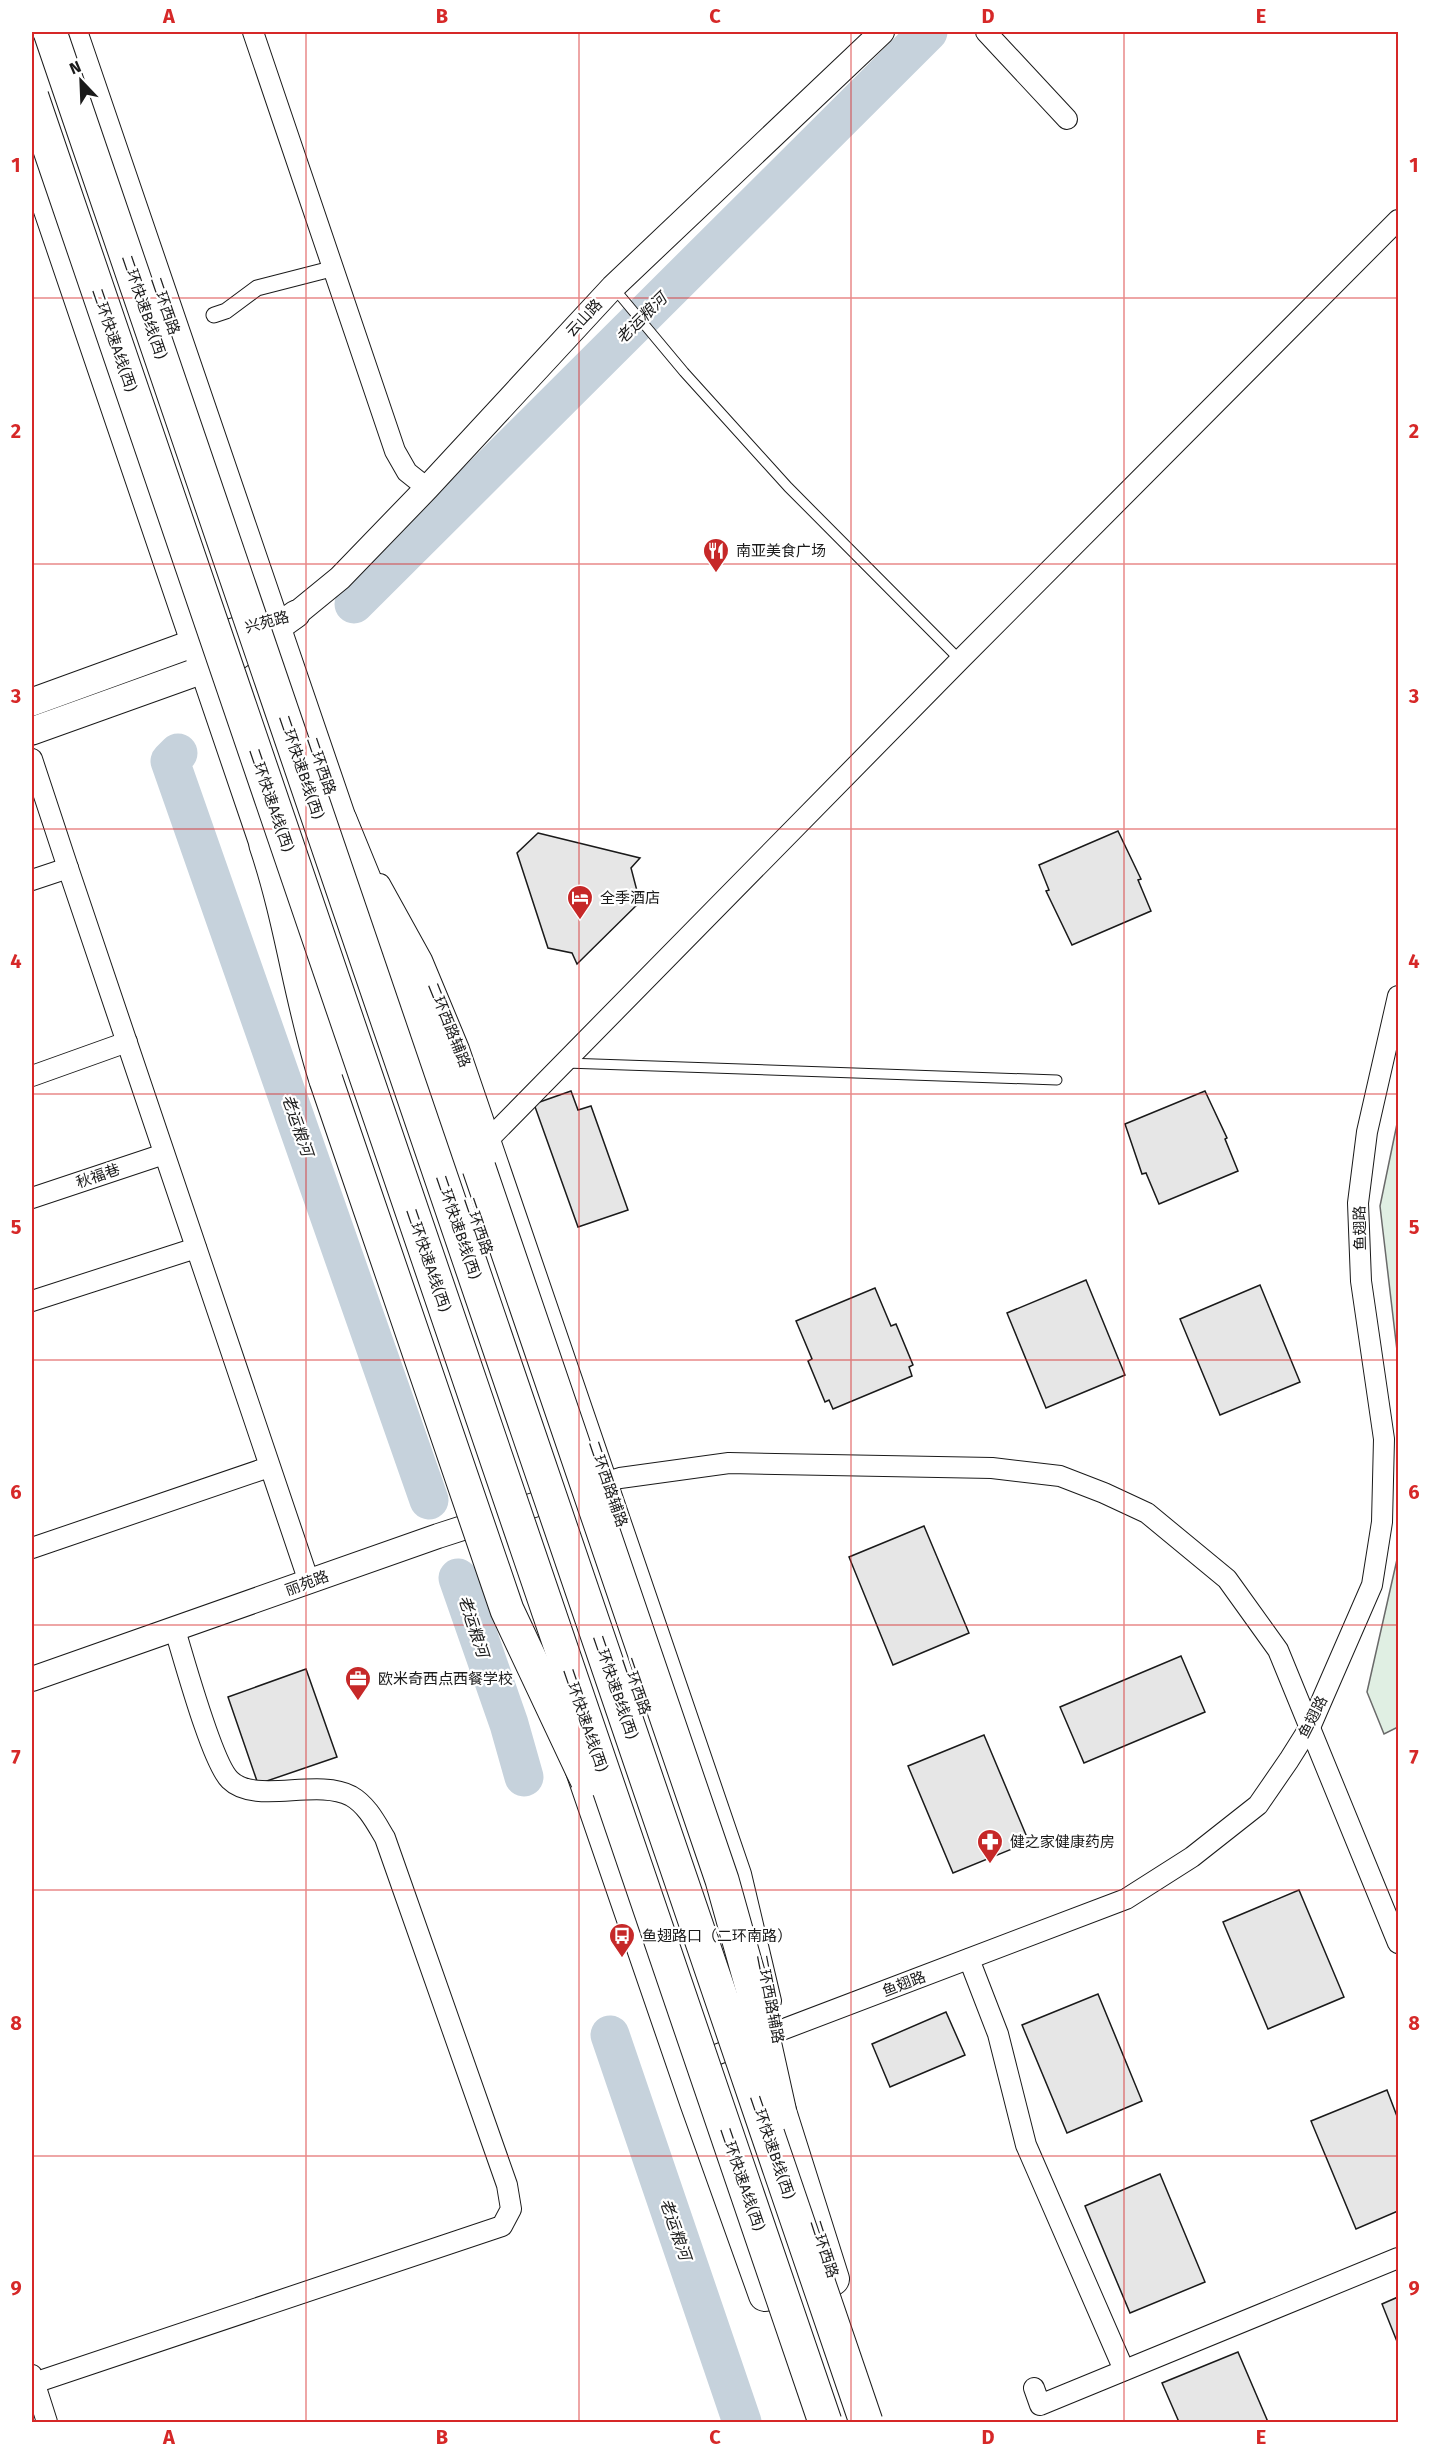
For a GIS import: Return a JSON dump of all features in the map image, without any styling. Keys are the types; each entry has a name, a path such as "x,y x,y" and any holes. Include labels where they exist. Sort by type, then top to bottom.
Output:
{"highway":[{"name":"二环快速B线(西)","path":"50,32 866,2422"},
{"name":"二环快速A线(西)","path":"32,97 825,2422"},
{"path":"340,820 450,1089 484,1153 726,1891 759,2019 807,2247"},
{"path":"266,845 282,898 306,1012 326,1080 507,1610 617,1843 651,1922 693,2036"}],"main road":[{"name":"二环西路","path":"71,32 281,622 340,820 767,2037 801,2175 879,2422"},
{"path":"32,157 684,2067 812,2422"},
{"name":"兴苑路","path":"32,731 281,622"},
{"name":"兴苑路","path":"32,702 202,655"}],"street":[{"path":"253,32 335,268 395,451 407,472 426,488"},
{"name":"云山路","path":"281,622 340,578 613,287 882,32"},
{"path":"986,32 1067,119"},
{"path":"484,1153 564,1063 960,660 1398,220"},
{"path":"214,315 226,311 257,288 335,268"},
{"path":"32,759 309,1582"},
{"path":"32,880 68,868"},
{"name":"鱼翅路","path":"684,2067 1126,1899 1192,1857 1258,1805 1311,1725 1372,1585 1382,1522 1384,1439 1361,1281 1358,1203 1367,1132 1398,996"},
{"path":"32,1076 126,1042"},
{"name":"二环西路辅路","path":"484,1153 607,1482 741,1874 758,1936 767,2037"},
{"name":"秋福巷","path":"32,1198 164,1154"},
{"path":"32,1301 196,1248"},
{"path":"576,1492 620,1478 729,1463 992,1468 1060,1476 1104,1492 1147,1513 1227,1579 1278,1650 1311,1725 1398,1943"},
{"path":"32,1548 269,1467"},
{"name":"丽苑路","path":"32,1679 576,1492"},
{"path":"47,2422 33,2379 502,2226 511,2209 507,2185 385,1838 366,1809 350,1796 325,1789 246,1790 230,1780 218,1760 175,1630"},
{"path":"969,1959 998,2034 1026,2145 1124,2370"},
{"path":"1034,2388 1040,2405 1398,2259"}],"lane":[{"path":"613,287 788,487 960,660"},
{"path":"564,1063 1057,1080"}],"green space":[{"path":"1398,1119 1398,1359 1380,1206"},
{"path":"1398,1555 1398,1727 1384,1734 1367,1692"}],"building":[{"path":"1118,831 1141,879 1138,880 1151,911 1072,945 1046,891 1049,890 1039,865"},
{"name":"全季酒店","path":"538,833 640,858 631,868 637,891 648,894 577,964 572,953 548,948 517,853"},
{"path":"571,1091 578,1110 591,1106 628,1210 578,1227 534,1104"},
{"path":"1205,1091 1227,1138 1225,1139 1238,1171 1159,1204 1146,1173 1142,1174 1125,1124"},
{"path":"1086,1280 1125,1375 1046,1408 1007,1313"},
{"path":"1260,1285 1300,1382 1220,1415 1180,1319"},
{"path":"875,1288 891,1326 896,1324 913,1365 909,1367 912,1376 833,1409 829,1400 825,1402 808,1361 812,1359 796,1321"},
{"path":"924,1526 969,1633 893,1665 849,1557"},
{"path":"1181,1656 1205,1712 1084,1763 1060,1707"},
{"path":"306,1669 337,1757 258,1784 228,1697"},
{"path":"984,1735 1029,1842 953,1873 908,1766"},
{"path":"1299,1890 1344,1997 1268,2029 1223,1922"},
{"path":"1098,1994 1142,2101 1067,2133 1022,2025"},
{"path":"946,2012 965,2055 890,2087 872,2044"},
{"path":"1387,2090 1398,2119 1398,2211 1356,2229 1311,2121"},
{"path":"1160,2174 1205,2282 1130,2313 1085,2206"},
{"path":"1398,2297 1398,2344 1382,2304"},
{"path":"1238,2352 1268,2422 1179,2422 1162,2383"}],"waterway":[{"name":"老运粮河","path":"354,604 928,32"},
{"name":"老运粮河","path":"178,753 170,761 429,1500"},
{"name":"老运粮河","path":"458,1578 509,1724 524,1777"},
{"name":"老运粮河","path":"610,2035 742,2422"}],"place":[{"name":"南亚美食广场","path":"716,574"},
{"name":"全季酒店","path":"580,921"},
{"name":"欧米奇西点西餐学校","path":"358,1702"},
{"name":"健之家健康药房","path":"990,1865"},
{"name":"鱼翅路口（二环南路）","path":"622,1959"}]}
